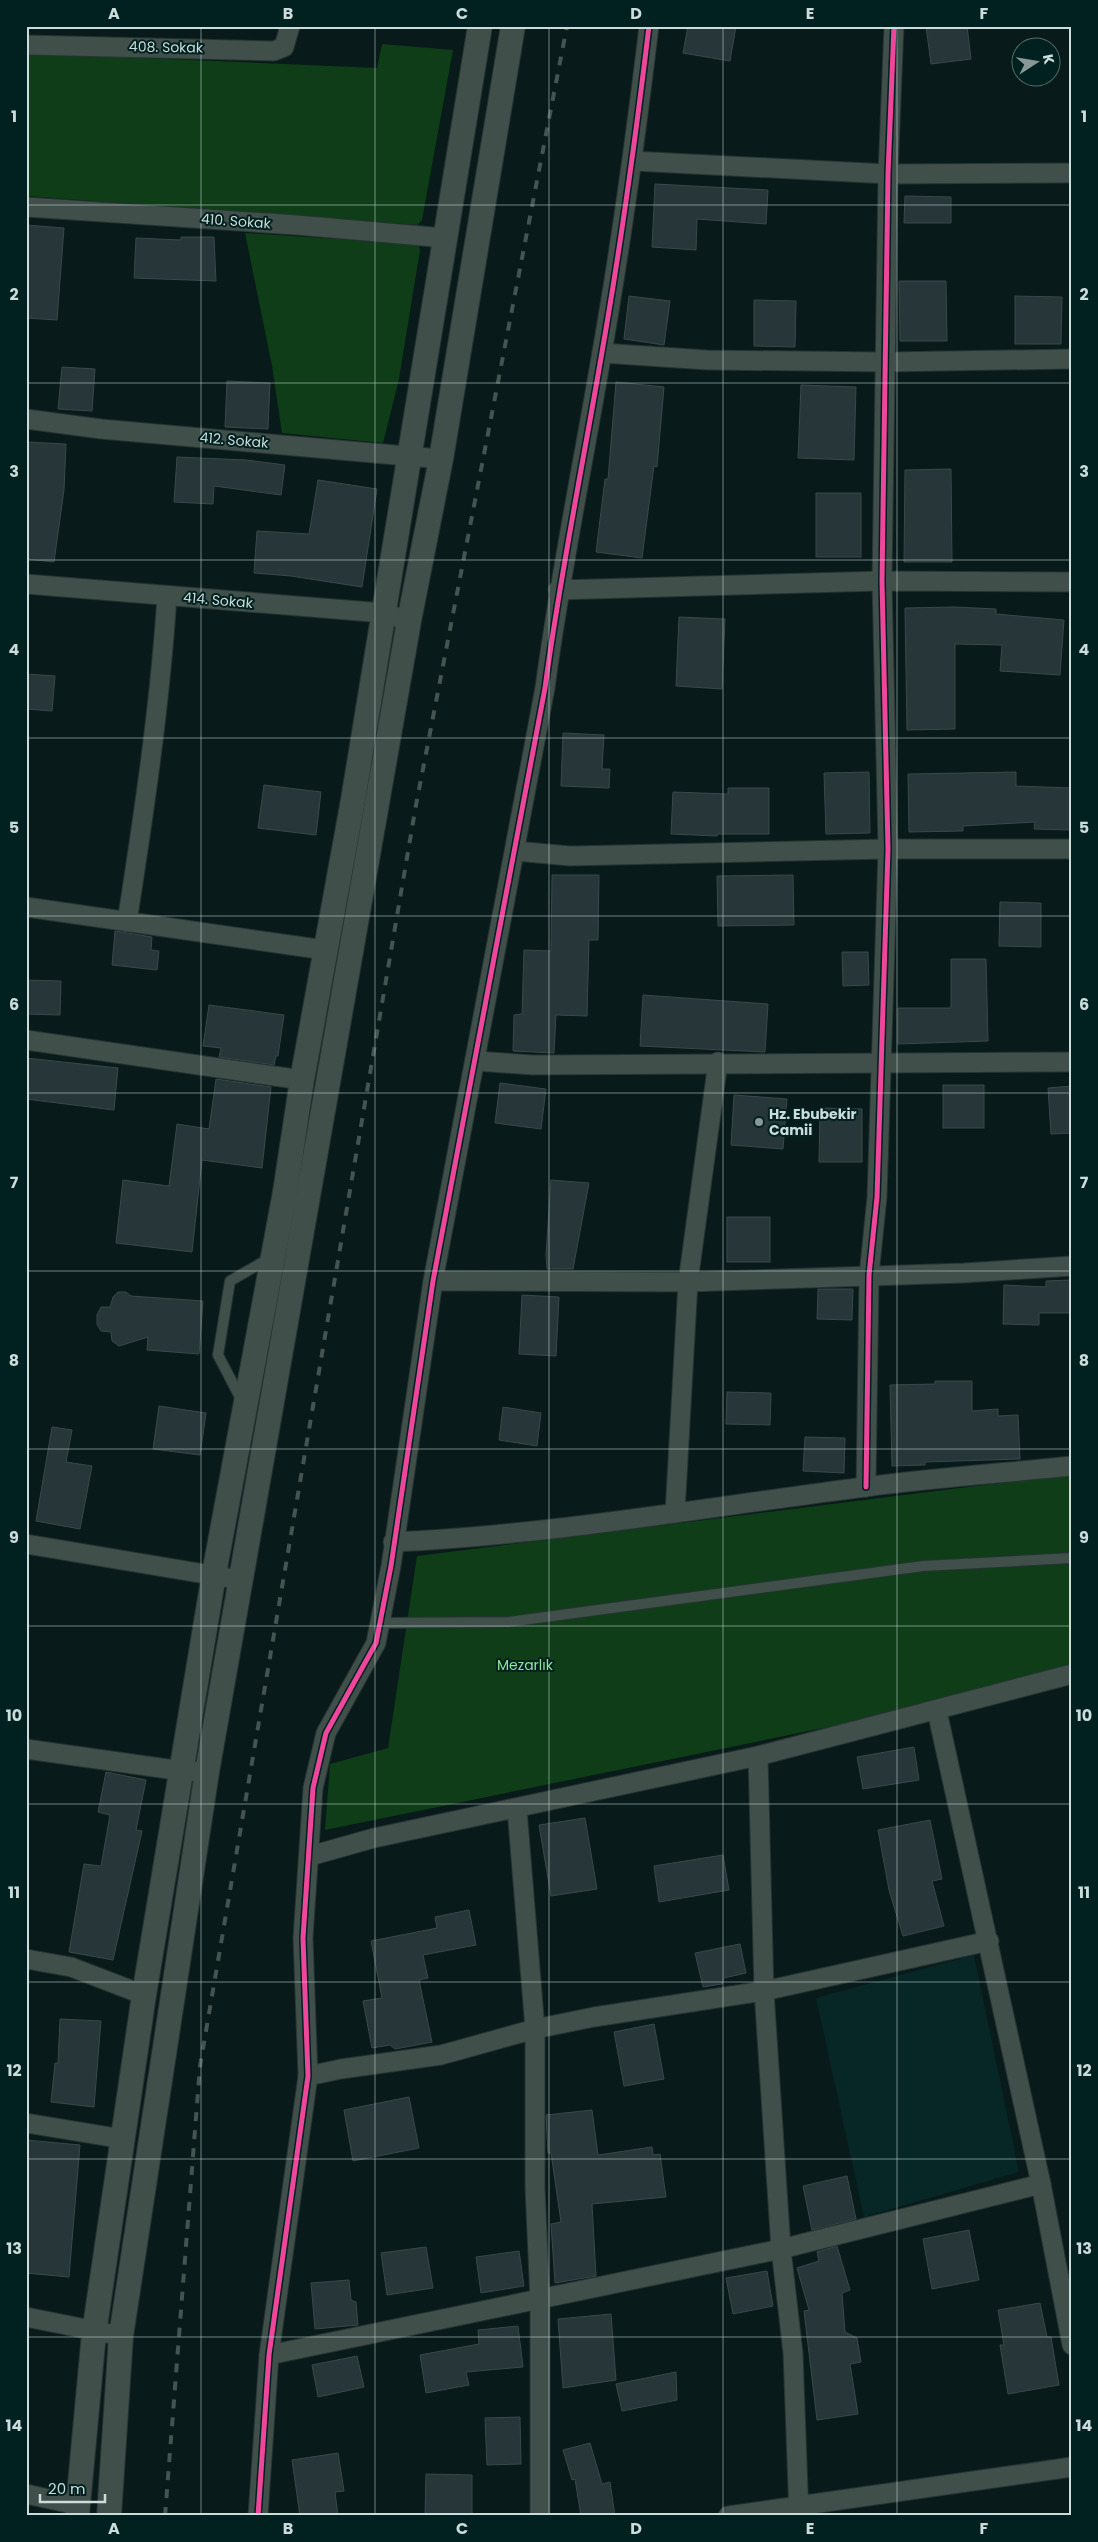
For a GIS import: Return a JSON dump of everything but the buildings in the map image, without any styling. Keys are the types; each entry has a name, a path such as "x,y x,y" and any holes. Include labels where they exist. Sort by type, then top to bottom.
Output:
{"street":[{"name":"408. Sokak","path":"26,45 274,51 284,47 290,26"},
{"path":"26,2494 77,2510 94,2333 144,1995 214,1574 273,1256 325,950 354,800 408,456 480,26"},
{"path":"108,2516 121,2336 207,1772 409,621 441,459 513,26"},
{"path":"258,2516 269,2355 308,2076 304,1938 313,1788 326,1733 376,1643 380,1623 434,1281 545,688 558,590 602,352 633,161 649,26"},
{"path":"866,1487 869,1275 877,1197 883,1061 888,848 882,581 888,174 894,26"},
{"path":"633,161 888,174 1072,173"},
{"name":"410. Sokak","path":"26,207 297,225 445,238"},
{"path":"602,352 707,360 886,362 1072,359"},
{"name":"412. Sokak","path":"26,420 101,429 441,459"},
{"path":"558,590 882,581 1072,582"},
{"name":"414. Sokak","path":"26,584 384,613 409,621"},
{"path":"127,922 151,766 162,676 167,596"},
{"path":"515,851 570,856 888,848 1072,849"},
{"path":"26,907 325,950"},
{"path":"26,1040 302,1080"},
{"path":"476,1060 533,1065 883,1061 1072,1062"},
{"path":"675,1513 688,1282 718,1062"},
{"path":"434,1281 688,1282 964,1273 1072,1266"},
{"path":"393,1542 459,1539 675,1513 866,1487 1072,1466"},
{"path":"26,1544 241,1580"},
{"path":"310,1856 374,1838 517,1809 758,1756 937,1711 1072,1674"},
{"path":"937,1711 1041,2184 1072,2345"},
{"path":"26,1749 182,1772 207,1772"},
{"path":"758,1756 764,1991 780,2249 793,2353 798,2511"},
{"path":"517,1809 535,2029 535,2188 540,2300 540,2516"},
{"path":"308,2076 341,2069 440,2055 535,2029 594,2017 764,1991 989,1941"},
{"path":"26,1959 71,1967 144,1995"},
{"path":"26,2123 123,2139"},
{"path":"269,2355 323,2345 426,2321 540,2300 646,2275 780,2249 1041,2184"},
{"path":"26,2317 94,2333 121,2336"},
{"path":"728,2516 798,2511 1072,2467"}],"lane":[{"path":"245,1407 218,1355 230,1281 273,1256"},
{"path":"380,1623 508,1622 923,1566 1072,1558"}],"shaded area":[{"path":"974,1955 1019,2172 864,2217 816,1998"}],"green space":[{"path":"382,44 453,50 422,220 418,225 26,196 26,53 377,68"},
{"path":"245,233 418,244 420,250 399,379 383,443 282,433 272,366"},
{"name":"Mezarlık","path":"1072,1474 1072,1666 887,1715 325,1830 330,1764 388,1748 417,1556"}],"railway":[{"path":"165,2516 200,2066 416,805 567,26"}],"cycle path":[{"path":"258,2516 269,2355 308,2076 303,1938 313,1788 326,1733 376,1643 391,1566 433,1281 545,688 609,311 628,189 649,26"},
{"path":"866,1487 869,1275 877,1197 888,849 882,581 888,174 894,26"}],"place":[{"name":"Hz. Ebubekir Camii","path":"759,1122"}]}
